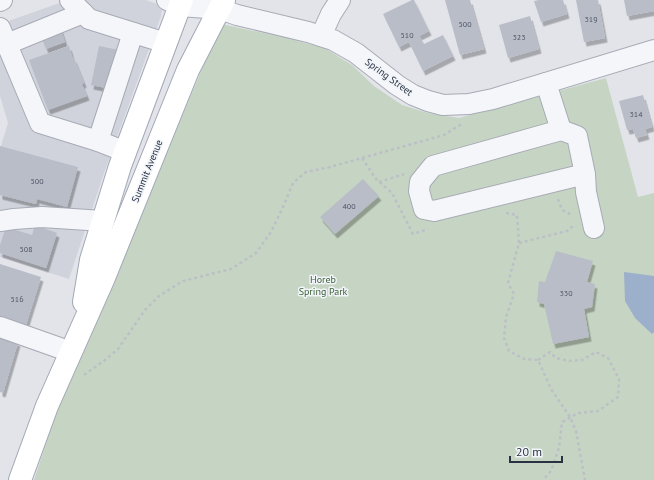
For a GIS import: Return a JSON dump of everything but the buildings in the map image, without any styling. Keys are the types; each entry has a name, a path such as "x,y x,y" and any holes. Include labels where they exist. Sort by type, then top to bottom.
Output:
{"main road":[{"name":"Summit Avenue","path":"74,343 91,260 126,152 166,43 176,2"},
{"name":"Summit Avenue","path":"20,480 47,406 103,280 188,70 219,3"}],"street":[{"path":"321,36 331,14 340,0"},
{"name":"Spring Street","path":"176,2 219,3 237,15 308,32 333,40 356,53 397,85 413,95 428,101 443,104 469,104 493,99 654,50"},
{"path":"126,152 98,141 40,123 3,36 76,7 90,20 166,43"},
{"path":"98,141 133,33"},
{"path":"546,83 561,130"},
{"path":"585,174 434,211 424,209 419,191 420,182 433,166 561,130 577,136 585,174 586,192 594,228"},
{"path":"0,221 42,217 103,221"},
{"path":"0,327 74,343"}],"path":[{"path":"84,375 118,349 145,310 158,296 183,280 232,269 256,253 271,232 284,207 293,183 306,172 330,167 444,135 463,123"},
{"path":"362,158 376,179 392,193 413,234 428,230"},
{"path":"520,243 567,231 573,226 572,215 562,210 553,182"},
{"path":"503,212 517,215 520,243 508,283 514,294 506,317 504,338 509,351 524,359 538,360 550,352 556,358 568,361 582,360 596,352 608,358 619,379 618,397 598,411 578,413 562,422 559,448 551,471 543,480"},
{"path":"538,360 551,389 570,417 576,431 585,480"}],"shaded area":[{"path":"68,0 146,0 160,5 162,10 104,173 69,279 0,257 0,149 8,123 0,96 0,24"}],"green space":[{"name":"Horeb Spring Park","path":"221,24 287,38 326,49 352,65 374,86 402,105 428,113 459,118 606,78 638,197 654,193 654,480 34,480 56,413"}],"water":[{"path":"624,272 654,276 654,332 652,334 635,318 625,301"}]}
